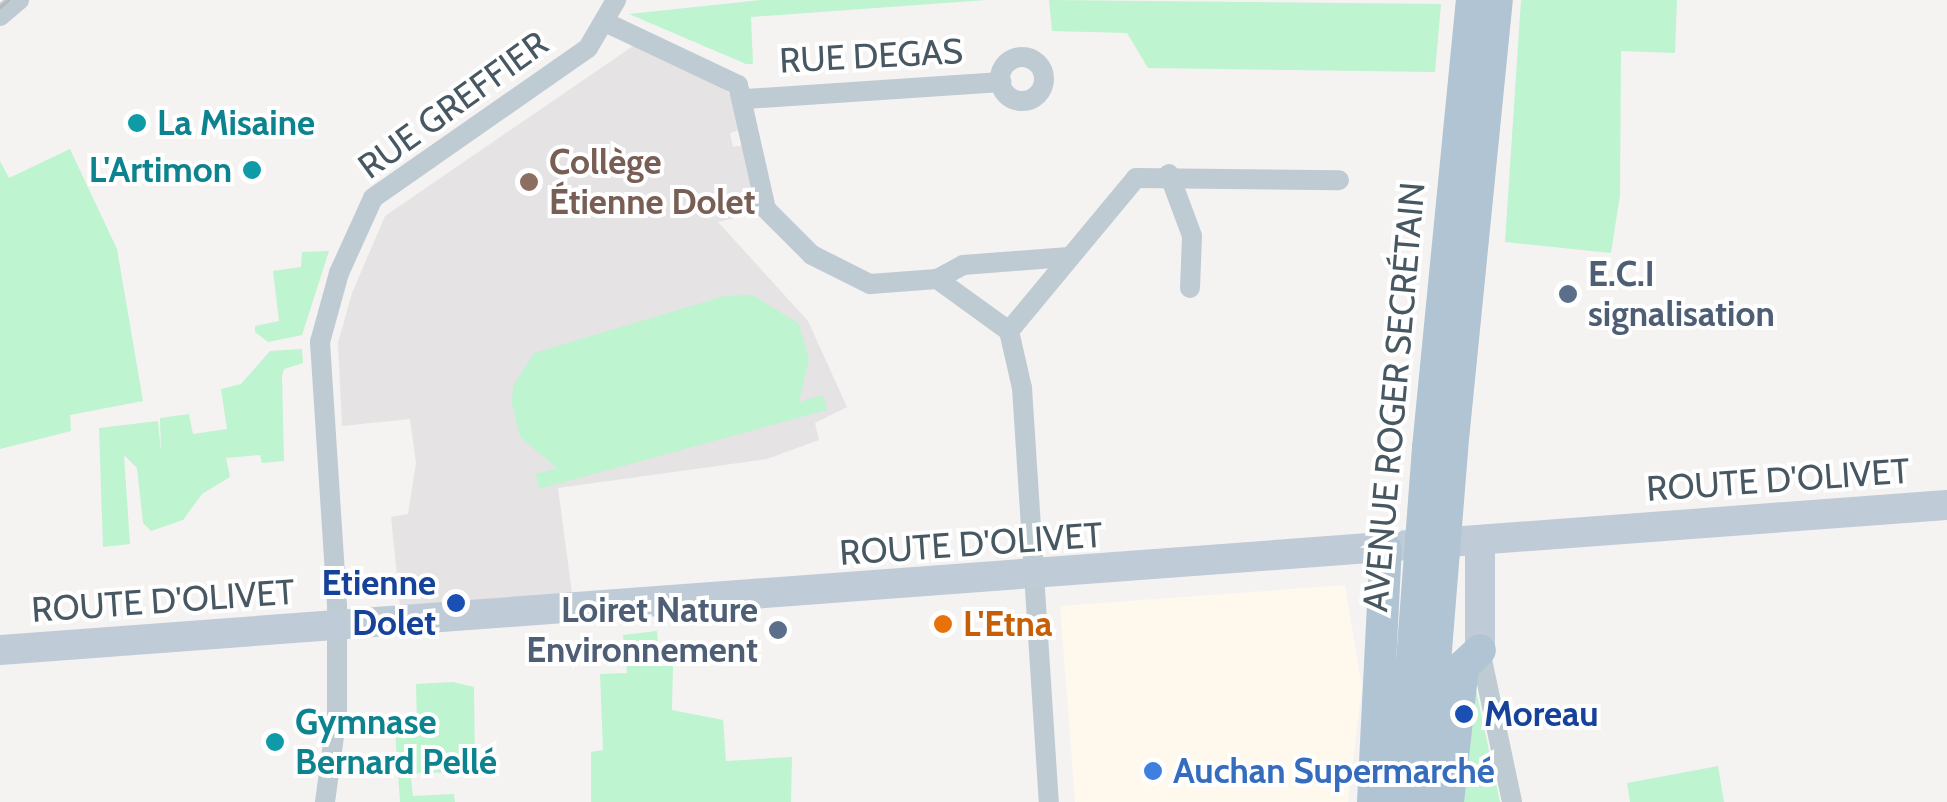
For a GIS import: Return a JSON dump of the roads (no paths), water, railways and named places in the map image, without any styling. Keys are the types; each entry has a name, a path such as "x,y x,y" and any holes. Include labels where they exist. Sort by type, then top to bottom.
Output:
{"main road":[{"name":"AVENUE ROGER SECRÉTAIN","path":"1423,802 1422,674 1472,0"},
{"name":"AVENUE ROGER SECRÉTAIN","path":"1440,448 1497,0"},
{"name":"ROUTE D'OLIVET","path":"0,650 1036,576 1947,505"},
{"path":"1448,802 1462,666 1480,650 1480,540"},
{"path":"1373,802 1386,549"},
{"name":"AVENUE ROGER SECRÉTAIN","path":"1398,802 1422,674"}],"street":[{"path":"0,16 19,0"},
{"name":"RUE GREFFIER","path":"325,802 337,714 320,342 361,217 388,184 588,48 607,23 616,0"},
{"path":"607,23 727,77 746,99 774,223 849,277 870,284 937,279 963,265 1066,257"},
{"name":"RUE DEGAS","path":"746,99 1001,82"},
{"path":"1009,331 1123,187 1149,173 1340,180"},
{"path":"1169,174 1192,236 1190,288"},
{"path":"937,279 1009,331 1018,355 1049,802"},
{"path":"1480,650 1512,802"}],"tram line":[{"path":"0,7 8,0"}],"place":[{"name":"La Misaine","path":"137,123"},
{"name":"L'Artimon","path":"252,170"},
{"name":"Collège Étienne Dolet","path":"529,182"},
{"name":"E.C.I signalisation","path":"1568,294"},
{"name":"Etienne Dolet","path":"456,603"},
{"name":"L'Etna","path":"943,624"},
{"name":"Loiret Nature Environnement","path":"778,630"},
{"name":"Moreau","path":"1464,714"},
{"name":"Gymnase Bernard Pellé","path":"275,742"},
{"name":"Auchan Supermarché","path":"1153,771"}]}
